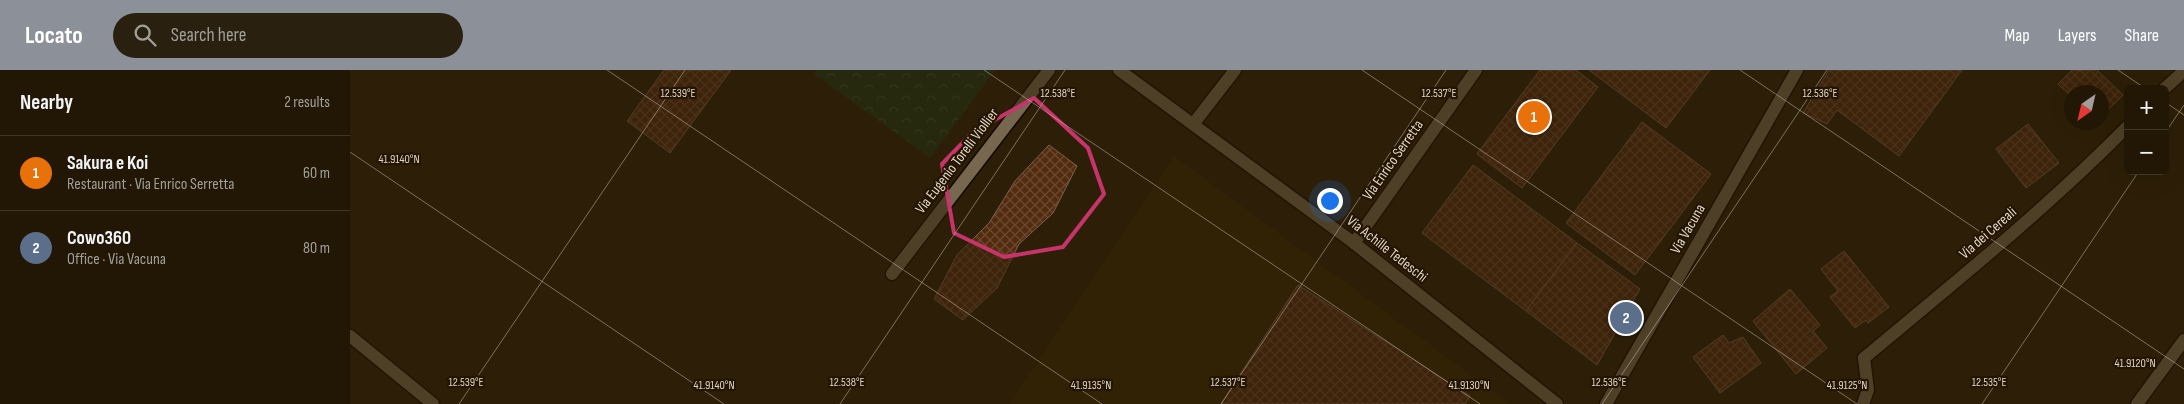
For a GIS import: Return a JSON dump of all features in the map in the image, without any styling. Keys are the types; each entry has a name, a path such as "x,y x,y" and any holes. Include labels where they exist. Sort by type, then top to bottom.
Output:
{"street":[{"name":"Via Eugenio Torelli Viollier","path":"892,274 1049,70"},
{"name":"Via Achille Tedeschi","path":"1119,70 1194,123 1354,243 1557,404"},
{"path":"1194,123 1235,70"},
{"name":"Via Enrico Serretta","path":"1354,243 1476,70"},
{"name":"Via Vacuna","path":"1606,404 1797,70"},
{"path":"2168,85 2184,71"},
{"name":"Via dei Cereali","path":"1863,404 1868,390 1864,358 1976,266 2085,169 2124,130"},
{"path":"350,336 433,404"},
{"path":"2137,404 2184,340"}],"highlighted area":[{"path":"1034,98 1088,148 1104,194 1063,247 1004,257 954,233 942,164 973,132"}],"shaded area":[{"path":"1174,156 1510,404 1010,404"}],"green space":[{"path":"817,70 995,70 930,158 814,74"}],"building":[{"path":"664,70 731,70 670,153 627,121"},
{"path":"1540,70 1576,70 1598,87 1522,188 1477,154"},
{"path":"1589,70 1710,70 1666,128"},
{"path":"1829,70 1962,70 1899,156 1837,110 1827,124 1803,113"},
{"path":"2072,70 2097,70 2123,95 2109,109 2109,85 2064,85 2064,90 2058,84"},
{"path":"1642,122 1711,174 1635,275 1566,223"},
{"path":"2028,124 2059,163 2026,188 1996,149"},
{"path":"1049,145 1077,166 1053,213 1019,244 997,288 963,320 934,299 957,255 989,223 1015,181"},
{"path":"1473,165 1577,243 1526,311 1422,233"},
{"path":"1577,243 1640,289 1597,365 1526,311"},
{"path":"1844,251 1889,307 1868,323 1866,320 1855,328 1830,297 1838,291 1821,269"},
{"path":"1298,285 1470,396 1465,404 1362,404 1315,372 1298,404 1221,404"},
{"path":"1298,285 1470,396 1465,404 1221,404"},
{"path":"1790,289 1820,325 1813,331 1827,348 1796,374 1753,321"},
{"path":"1723,335 1729,343 1743,337 1761,363 1720,393 1693,357"}],"place":[{"name":"Sakura e Koi","path":"1534,117"},
{"name":"Cowo360","path":"1626,318"}]}
